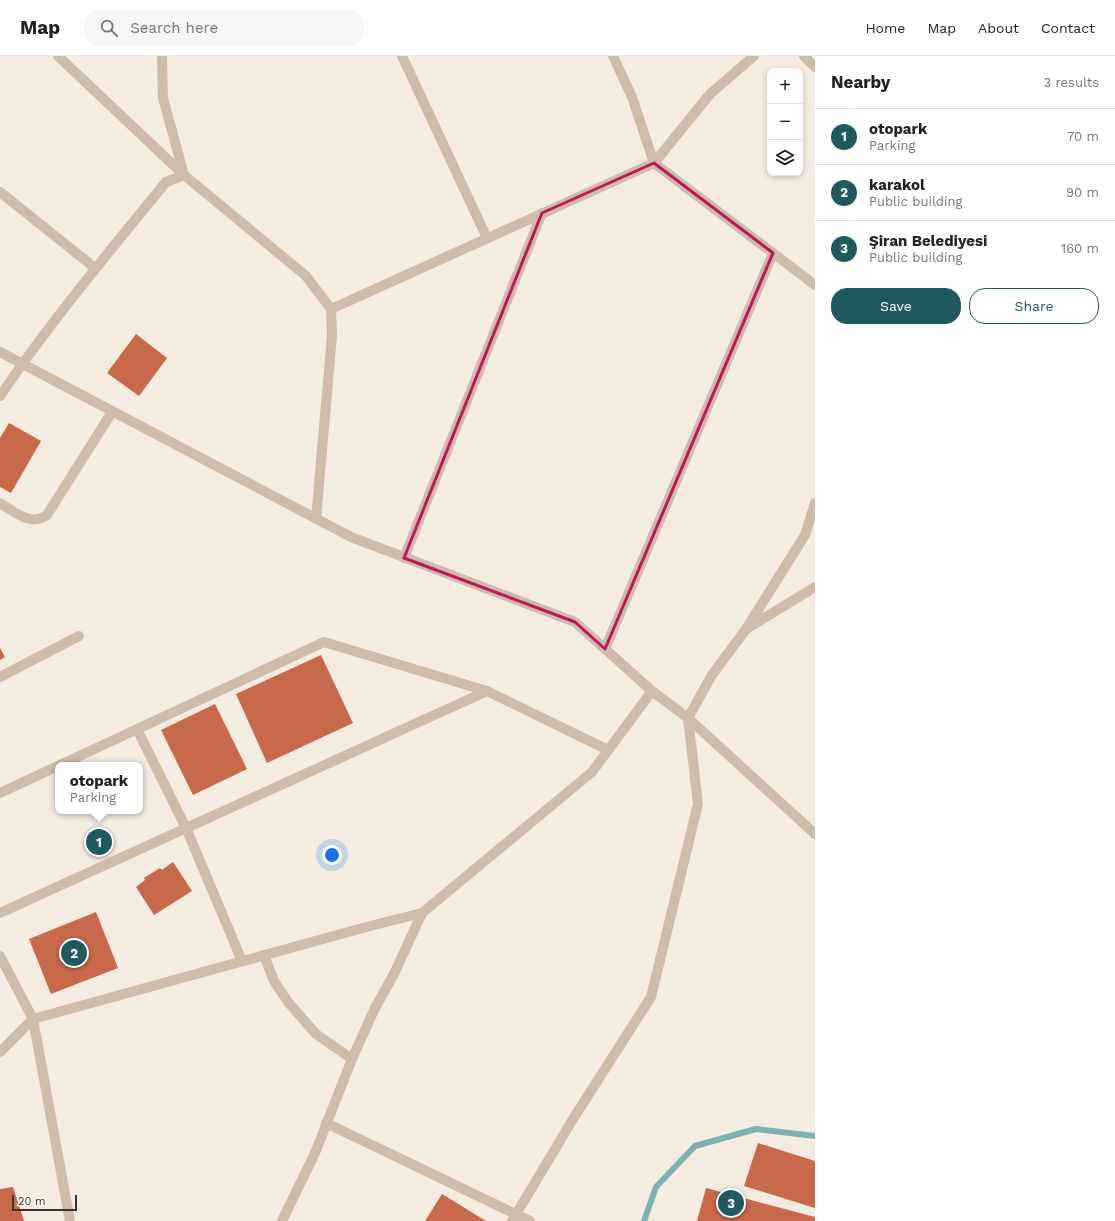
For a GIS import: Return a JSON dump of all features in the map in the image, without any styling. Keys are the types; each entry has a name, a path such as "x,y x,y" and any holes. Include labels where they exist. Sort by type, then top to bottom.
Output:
{"street":[{"path":"58,56 184,176 306,276 331,309 332,335 316,519"},
{"path":"162,56 163,98 184,176"},
{"path":"402,56 487,238"},
{"path":"613,56 632,97 654,163 815,285"},
{"path":"331,309 654,163 710,94 754,56"},
{"path":"804,56 815,67"},
{"path":"0,396 22,364 95,268 166,182 184,176"},
{"path":"0,192 95,268"},
{"path":"404,558 542,213"},
{"path":"605,649 773,253"},
{"path":"0,352 351,538 575,622 652,691 688,718 815,834"},
{"path":"0,503 27,519 38,520 48,514 112,412"},
{"path":"514,1218 573,1119 651,997 698,804 688,718 712,674 746,629 805,535 815,503"},
{"path":"746,629 815,587"},
{"path":"0,677 79,636"},
{"path":"66,762 324,642 487,691 608,750"},
{"path":"0,913 487,691"},
{"path":"0,1052 33,1019 422,913 592,772 652,691"},
{"path":"137,729 186,828 242,961"},
{"path":"0,793 55,767"},
{"path":"282,1221 315,1153 352,1059 375,1008 394,974 422,913"},
{"path":"264,955 274,981 288,1002 316,1034 352,1059"},
{"path":"0,956 33,1019 70,1221"},
{"path":"326,1123 514,1218 530,1221"}],"highlighted area":[{"path":"654,163 773,253 605,649 575,622 404,558 542,213"}],"building":[{"path":"136,334 167,358 139,396 107,373"},
{"path":"9,423 41,441 11,493 0,487 0,438"},
{"path":"0,648 5,657 0,660"},
{"path":"321,655 353,723 267,763 236,694"},
{"path":"215,704 247,769 193,795 161,730"},
{"path":"173,862 192,891 154,915 136,887 145,880 144,878 160,868 162,870"},
{"path":"96,912 118,968 51,994 29,939"},
{"path":"758,1143 815,1161 815,1208 744,1186"},
{"path":"13,1187 24,1221 0,1221 0,1189"},
{"path":"706,1188 815,1217 815,1221 697,1221"},
{"path":"442,1194 486,1221 425,1221"}],"waterway":[{"path":"644,1221 656,1187 695,1146 756,1129 815,1136"}],"place":[{"name":"otopark","path":"99,842"},
{"name":"karakol","path":"74,953"},
{"name":"Şiran Belediyesi","path":"731,1203"}]}
